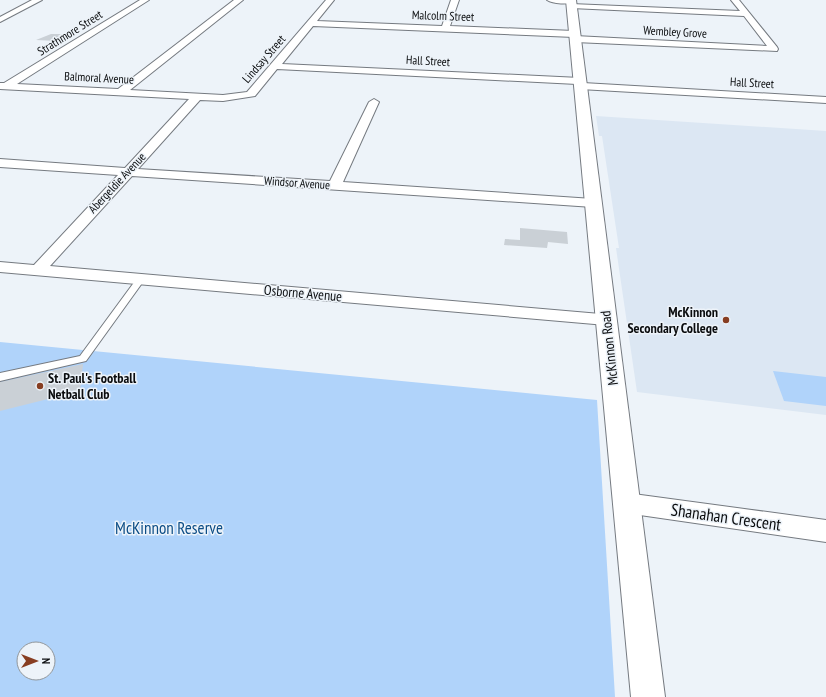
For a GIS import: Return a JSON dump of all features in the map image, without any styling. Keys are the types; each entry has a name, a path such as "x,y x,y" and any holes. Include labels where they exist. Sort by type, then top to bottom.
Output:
{"street":[{"path":"0,20 38,0"},
{"name":"Strathmore Street","path":"3,86 145,0"},
{"path":"121,92 239,0"},
{"name":"Lindsay Street","path":"197,97 223,98 250,94 330,0"},
{"path":"445,28 455,0"},
{"path":"735,0 746,14"},
{"path":"566,2 746,14"},
{"name":"McKinnon Road","path":"566,2 575,37 648,697"},
{"name":"Wembley Grove","path":"575,37 774,50 746,14"},
{"name":"Malcolm Street","path":"311,23 445,28 575,37"},
{"name":"Hall Street","path":"274,66 580,83 826,100"},
{"name":"Balmoral Avenue","path":"3,86 197,97"},
{"name":"Abergeldie Avenue","path":"38,270 197,97"},
{"path":"335,186 374,102"},
{"name":"Windsor Avenue","path":"0,163 593,203"},
{"name":"Osborne Avenue","path":"0,267 606,319"},
{"name":"Shanahan Crescent","path":"626,503 826,531"}],"lane":[{"path":"0,376 84,359 141,279"}],"shaded area":[{"name":"McKinnon Secondary College","path":"596,116 826,131 826,415 637,392 616,248 619,248 602,136 599,136"}],"green space":[{"name":"McKinnon Reserve","path":"0,342 597,400 615,697 0,697"},
{"path":"773,371 826,377 826,406 784,401"}],"building":[{"path":"51,34 61,34 58,36 63,37 56,41 36,40"},
{"path":"520,228 567,232 568,244 548,242 547,248 504,245 505,239 520,240"},
{"name":"St. Paul's Football Netball Club","path":"83,364 80,391 0,411 0,382"}],"place":[{"name":"McKinnon Secondary College","path":"726,320"},
{"name":"St. Paul's Football Netball Club","path":"40,386"}]}
